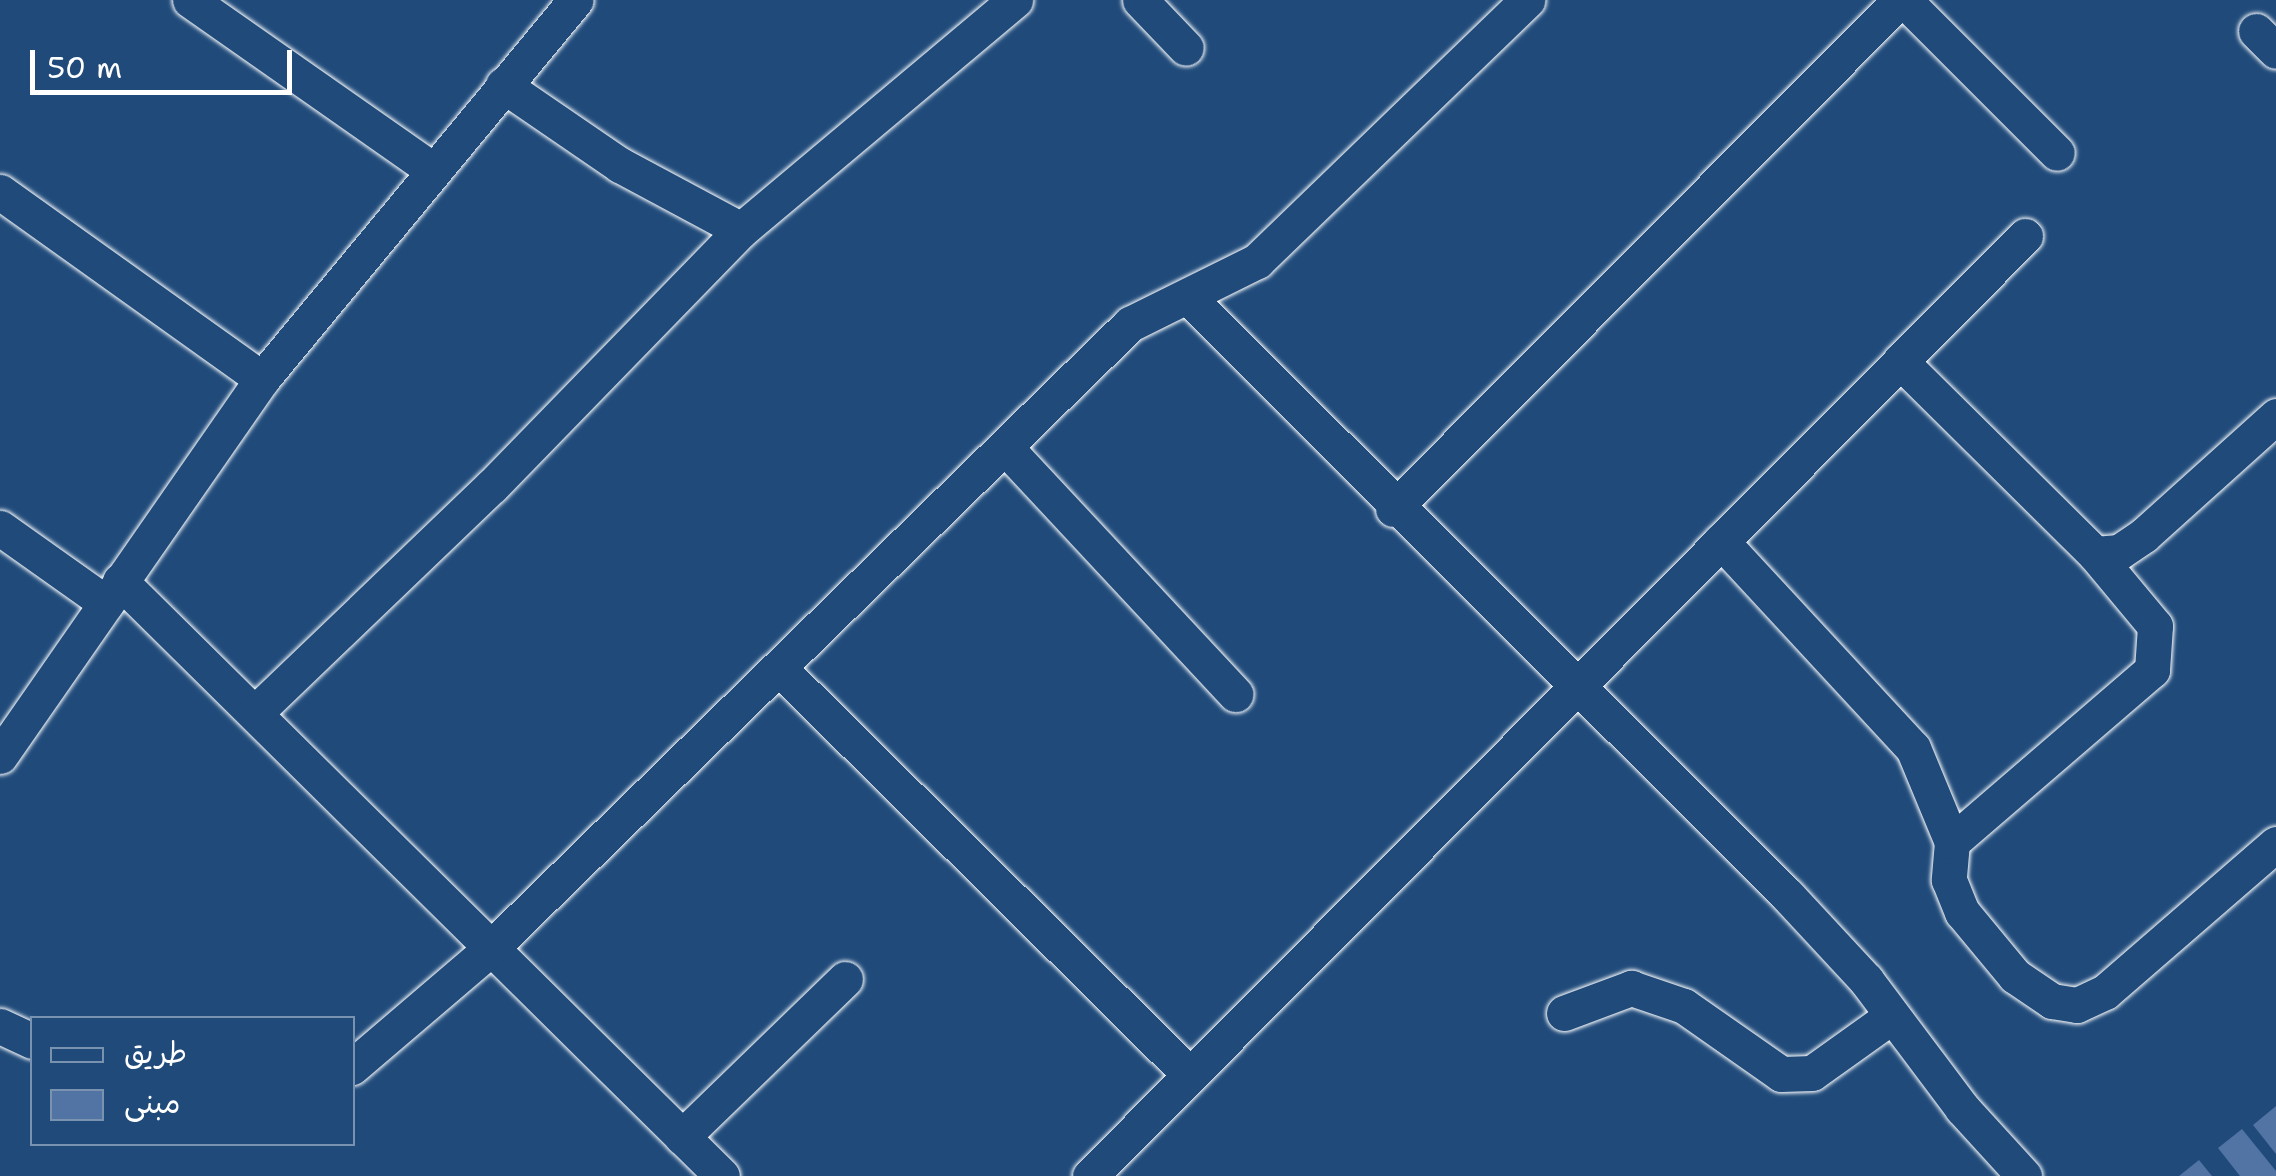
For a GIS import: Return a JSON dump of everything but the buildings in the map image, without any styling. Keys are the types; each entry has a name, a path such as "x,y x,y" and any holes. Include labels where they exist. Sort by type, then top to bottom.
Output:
{"street":[{"path":"190,0 433,170"},
{"path":"0,756 262,379 576,0"},
{"path":"256,712 492,486 741,230 1015,0"},
{"path":"1140,0 1186,48"},
{"path":"355,1064 490,950 1130,324 1158,305 1189,298 1258,261 1528,0"},
{"path":"1393,509 1901,0 2057,153"},
{"path":"503,85 620,165 741,230"},
{"path":"0,192 262,379"},
{"path":"1090,1176 1188,1072 1577,692 1721,541 2025,236"},
{"path":"1189,298 1393,509 1788,896 2024,1176"},
{"path":"1900,362 2095,554 2155,626 2152,670 1952,842"},
{"path":"2095,554 2119,552 2144,535 2276,416"},
{"path":"1005,446 1236,694"},
{"path":"0,528 113,592 256,712 490,950 722,1176"},
{"path":"1721,541 1913,748 1952,842 1949,880 1986,946 2052,1001 2077,1005 2105,992 2276,844"},
{"path":"778,668 1188,1072"},
{"path":"682,1137 845,979"},
{"path":"1564,1012 1631,988 1684,1006 1781,1074 1812,1072 1892,1016"},
{"path":"0,1026 30,1039"}]}
